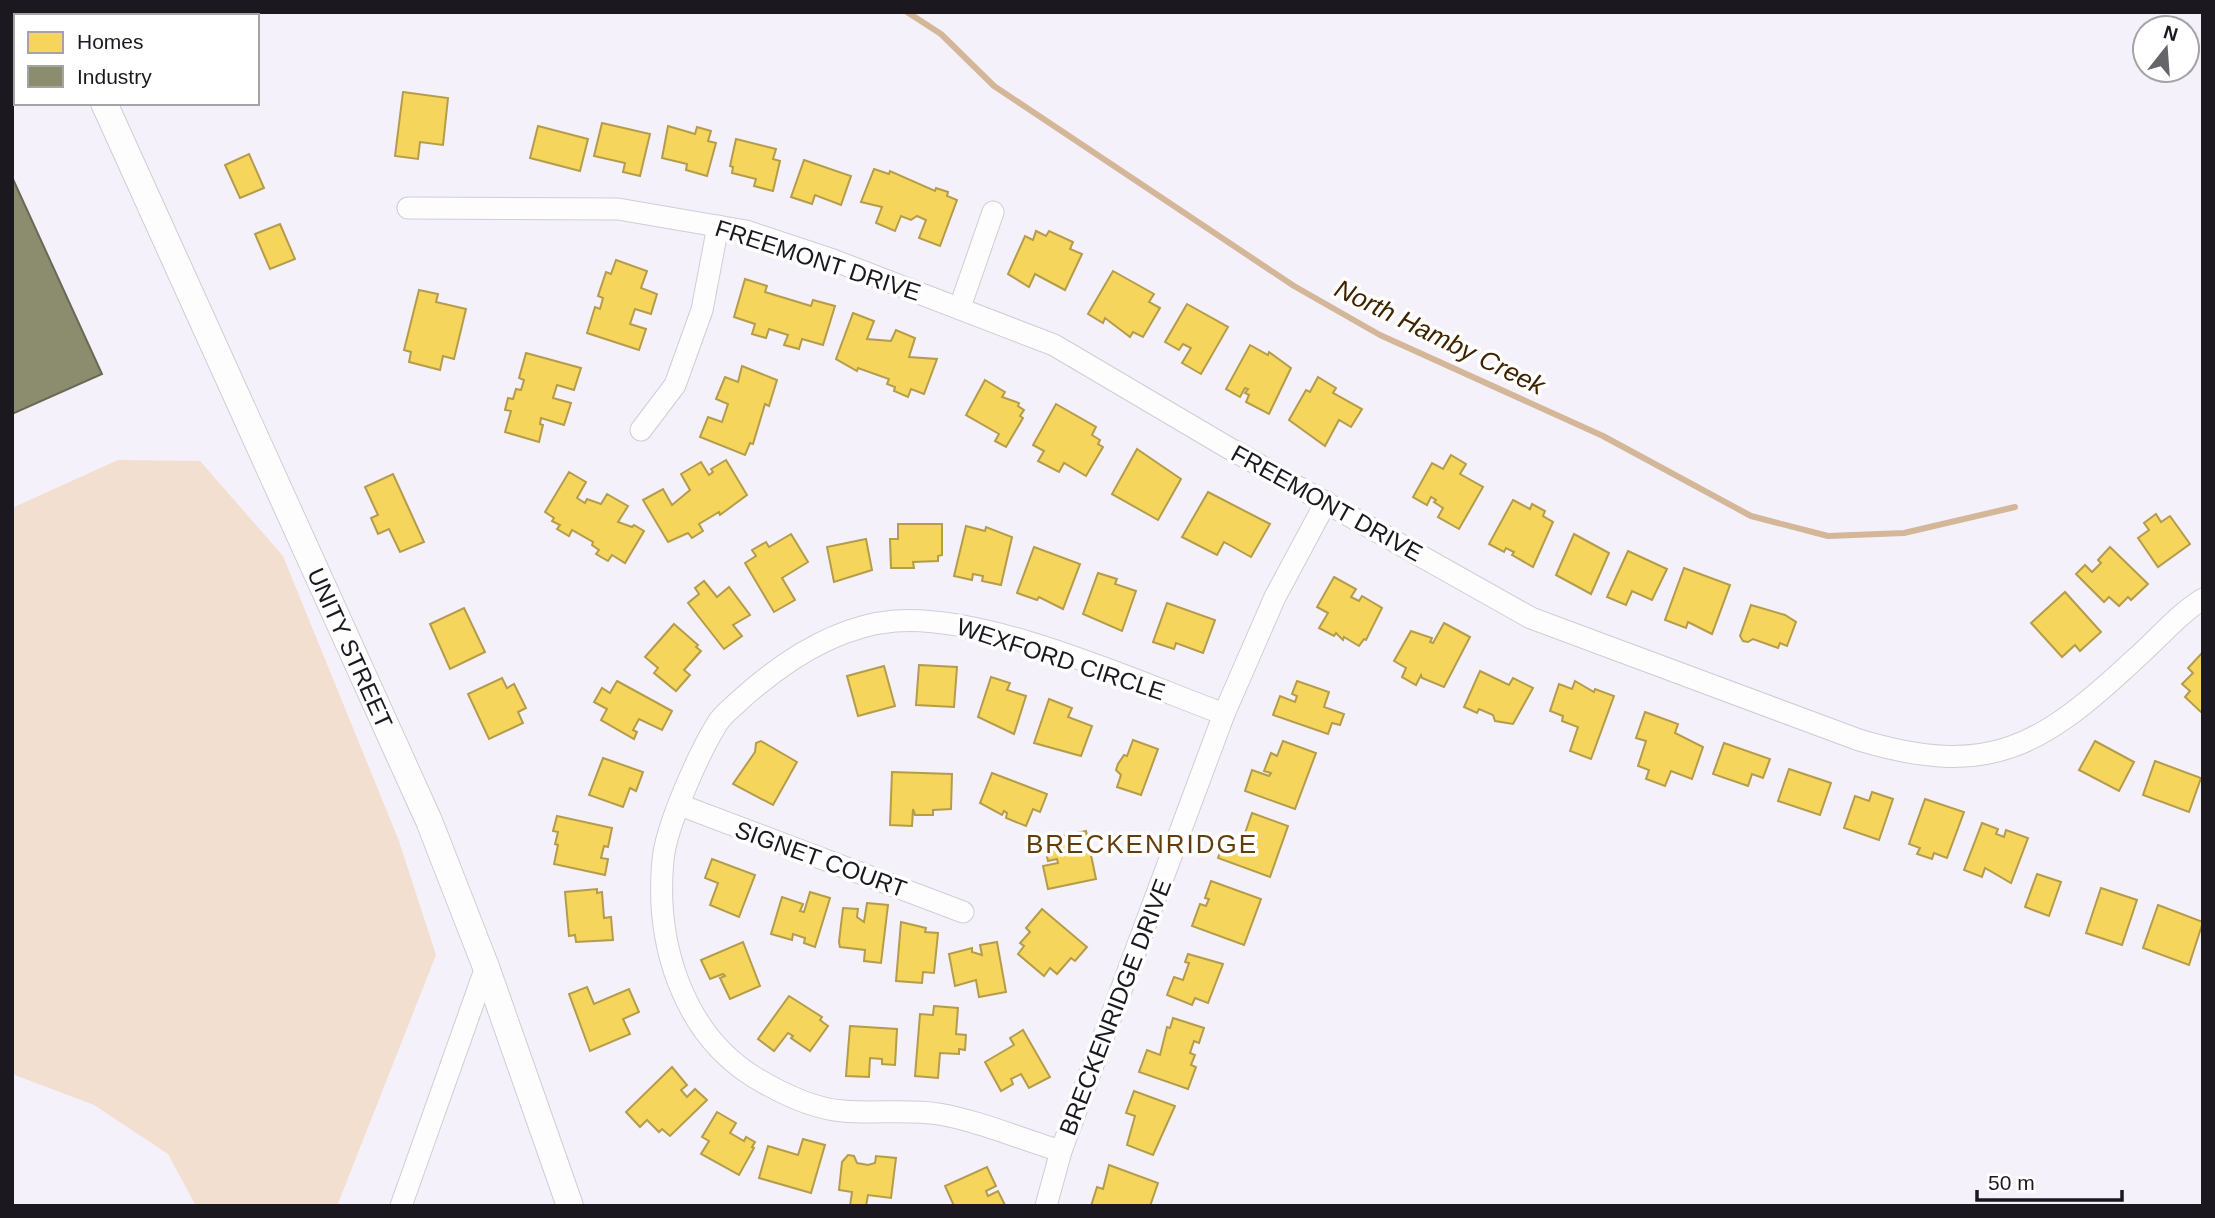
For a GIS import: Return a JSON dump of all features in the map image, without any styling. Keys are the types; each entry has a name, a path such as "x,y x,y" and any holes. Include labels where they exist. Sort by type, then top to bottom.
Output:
{"street":[{"name":"UNITY STREET","path":"105,105 429,821 485,967 570,1206"},
{"name":"FREEMONT DRIVE","path":"408,208 618,209 746,231 833,260 1054,345 1531,618 1859,740 1907,754 1951,758 1991,753 2029,742 2067,720 2203,599"},
{"path":"960,307 993,212"},
{"path":"641,430 675,385 702,310 718,226"},
{"name":"BRECKENRIDGE DRIVE","path":"1046,1206 1061,1151 1224,713 1275,597 1326,502"},
{"name":"WEXFORD CIRCLE","path":"1061,1151 940,1115 841,1111 798,1099 753,1077 716,1046 689,1012 672,963 662,900 663,856 680,805 718,722 771,671 836,635 893,621 951,622 1049,650 1224,713"},
{"name":"SIGNET COURT","path":"680,805 963,912"},
{"path":"401,1206 485,967"}],"shaded area":[{"path":"118,460 200,461 283,556 399,841 436,955 337,1206 196,1206 168,1154 94,1105 12,1074 12,508"}],"building: Homes":[{"path":"149,12 188,14 150,14"},
{"path":"403,92 448,98 443,145 420,142 418,159 395,156"},
{"path":"602,123 650,134 640,176 623,172 625,163 594,156"},
{"path":"538,126 588,139 580,171 530,158"},
{"path":"668,126 695,134 697,127 711,131 708,141 716,143 707,176 686,170 687,164 662,158"},
{"path":"736,139 776,149 773,159 780,161 773,191 754,186 756,179 732,173 733,167 730,166"},
{"path":"249,154 264,188 240,198 225,165"},
{"path":"804,160 851,176 841,205 815,195 812,204 791,197"},
{"path":"874,169 889,174 890,171 935,191 936,188 948,192 947,196 957,200 940,246 919,238 926,220 917,216 911,220 901,216 895,231 876,223 882,207 861,202"},
{"path":"280,224 295,259 270,269 255,234"},
{"path":"1036,231 1046,236 1049,231 1073,242 1070,249 1082,254 1065,290 1035,274 1029,287 1008,274 1025,236 1033,240"},
{"path":"616,260 647,271 641,288 657,294 651,314 635,309 630,324 646,329 639,350 587,333 595,307 600,309 603,298 598,296 606,272 611,274"},
{"path":"1113,271 1154,294 1149,302 1160,308 1143,337 1133,332 1130,337 1105,318 1103,323 1088,314"},
{"path":"745,279 767,286 765,292 811,306 813,300 835,306 823,345 802,339 799,349 784,345 788,335 769,329 766,338 752,334 755,324 734,317"},
{"path":"419,290 438,294 436,302 466,309 454,359 443,356 440,370 409,362 411,352 404,350"},
{"path":"1187,304 1228,327 1201,374 1182,363 1191,348 1183,344 1179,350 1165,342"},
{"path":"853,313 874,321 867,339 891,341 896,330 915,338 909,357 937,359 924,394 911,389 908,397 894,391 895,387 887,384 889,379 858,368 857,371 836,359"},
{"path":"1250,345 1268,355 1269,352 1291,368 1269,414 1246,402 1249,395 1245,393 1248,389 1245,388 1240,397 1226,389"},
{"path":"526,353 581,368 574,390 557,385 553,398 571,403 564,425 541,418 540,424 543,425 539,442 505,432 511,411 505,410 508,398 513,399 516,389 521,390 524,380 519,378"},
{"path":"742,366 777,380 769,406 765,404 753,444 750,443 745,455 700,437 708,417 722,422 728,404 716,399 725,377 738,382"},
{"path":"1318,377 1336,388 1333,393 1362,409 1351,427 1339,420 1325,446 1289,420 1306,390 1310,392"},
{"path":"985,380 1005,392 1002,397 1019,403 1018,406 1024,410 1020,416 1023,418 1006,447 995,441 999,434 966,415"},
{"path":"1056,404 1096,427 1092,435 1100,440 1098,444 1103,447 1086,476 1064,463 1059,472 1038,461 1044,451 1033,445"},
{"path":"1137,449 1181,479 1158,520 1112,494"},
{"path":"1451,455 1466,464 1460,474 1483,487 1459,529 1438,517 1443,508 1434,502 1436,500 1431,497 1427,505 1413,497 1432,463 1443,469"},
{"path":"726,460 747,495 720,515 719,512 699,524 703,531 692,538 688,533 668,542 643,500 663,489 672,505 690,490 681,474 701,462 709,475 713,472 711,469"},
{"path":"569,472 586,482 577,498 585,503 587,499 601,504 607,494 628,506 618,522 632,527 634,525 644,531 625,563 612,555 608,561 596,554 599,550 592,545 593,542 572,530 569,536 557,529 560,525 552,521 554,518 545,512"},
{"path":"393,474 424,542 400,552 389,529 378,534 371,518 378,515 365,487"},
{"path":"1208,492 1270,524 1251,557 1224,542 1217,555 1182,537"},
{"path":"1513,500 1530,509 1532,504 1545,511 1543,516 1553,522 1533,567 1512,555 1514,552 1506,548 1504,552 1489,544"},
{"path":"2156,514 2161,522 2170,516 2190,544 2158,567 2138,538 2149,530 2144,523"},
{"path":"898,524 942,524 942,555 938,556 938,561 913,562 914,568 891,568 890,539 898,539"},
{"path":"966,526 985,531 986,527 1012,537 1001,585 982,581 983,576 973,574 972,580 954,576"},
{"path":"791,534 808,562 782,578 795,600 774,612 745,563 756,556 752,550 766,542 769,547"},
{"path":"1574,534 1609,553 1591,594 1556,575"},
{"path":"866,539 872,570 834,582 827,547"},
{"path":"1034,547 1080,564 1063,609 1039,597 1037,600 1017,593"},
{"path":"2110,547 2148,584 2131,600 2128,597 2119,606 2109,597 2104,602 2076,574 2085,565 2092,572 2101,563 2098,560"},
{"path":"1628,551 1667,569 1652,600 1632,591 1626,605 1607,597"},
{"path":"1684,568 1730,585 1712,634 1688,622 1686,628 1665,620"},
{"path":"1098,573 1117,579 1115,584 1136,591 1122,631 1083,614"},
{"path":"1334,577 1356,589 1351,597 1359,601 1362,596 1382,608 1366,640 1359,646 1344,637 1343,640 1336,633 1334,636 1319,628 1328,613 1317,607"},
{"path":"704,581 717,597 729,587 750,615 733,625 742,636 724,649 688,603 699,594 695,588"},
{"path":"2065,592 2101,632 2080,651 2075,645 2062,657 2031,623"},
{"path":"1167,603 1215,620 1203,653 1176,643 1174,649 1153,642"},
{"path":"1751,605 1785,615 1796,622 1787,646 1780,643 1778,648 1753,639 1743,641 1740,636"},
{"path":"464,608 485,652 450,669 430,624"},
{"path":"1444,623 1470,637 1444,687 1422,678 1421,675 1416,685 1402,677 1406,668 1394,661 1411,631 1432,638 1430,642 1433,643"},
{"path":"674,624 698,645 696,647 701,651 684,670 690,675 676,691 654,673 658,668 645,657"},
{"path":"2202,653 2203,714 2185,697 2190,691 2182,684 2193,673 2188,668"},
{"path":"919,665 957,667 954,707 916,705"},
{"path":"884,666 895,706 858,716 847,676"},
{"path":"1480,671 1509,685 1513,678 1533,688 1513,724 1495,721 1493,715 1479,709 1477,713 1464,707"},
{"path":"991,677 1010,683 1007,690 1026,696 1014,734 978,717"},
{"path":"502,678 507,688 514,684 526,708 518,712 523,723 489,739 468,694"},
{"path":"617,681 672,711 662,730 639,719 633,730 637,732 634,739 601,720 607,709 594,702 602,688 610,693"},
{"path":"1297,681 1329,692 1324,707 1344,714 1340,725 1332,723 1328,734 1273,715 1280,696 1295,702 1297,696 1292,694"},
{"path":"1575,681 1594,692 1595,689 1614,696 1591,759 1570,751 1578,727 1562,721 1563,716 1550,711 1559,684 1572,689"},
{"path":"1049,699 1072,708 1068,717 1092,726 1081,756 1034,743"},
{"path":"1645,712 1678,724 1675,733 1703,747 1692,779 1671,771 1665,786 1646,779 1649,770 1638,766 1646,741 1636,738"},
{"path":"1133,740 1158,749 1141,795 1117,787 1121,775 1116,770 1118,764 1124,755 1127,756"},
{"path":"761,741 797,762 773,805 733,784 755,752 756,743"},
{"path":"1283,741 1316,753 1295,809 1245,791 1252,770 1269,776 1271,773 1264,771 1271,753 1277,756"},
{"path":"2095,741 2134,762 2119,791 2079,770"},
{"path":"1724,743 1770,759 1763,778 1752,774 1748,786 1713,774"},
{"path":"603,758 643,772 636,791 630,788 623,807 589,795"},
{"path":"2155,761 2201,778 2189,812 2143,795"},
{"path":"1789,769 1831,783 1820,815 1778,801"},
{"path":"892,772 952,774 951,809 933,810 933,815 915,815 913,809 912,826 890,825"},
{"path":"992,773 1047,794 1040,812 1033,809 1026,826 1006,818 1007,813 1004,811 1002,815 980,803"},
{"path":"1872,792 1893,799 1879,840 1844,828 1855,796 1869,801"},
{"path":"1925,799 1964,812 1947,858 1934,853 1932,859 1917,854 1920,848 1909,844"},
{"path":"1252,813 1288,826 1270,877 1218,858 1226,836 1248,844 1250,838 1244,836"},
{"path":"557,816 612,828 608,847 604,846 601,858 608,859 605,875 554,864 558,832 553,831"},
{"path":"1982,823 1998,829 1996,834 2004,837 2006,830 2028,838 2011,883 1985,868 1982,877 1964,870"},
{"path":"1086,831 1096,879 1048,889 1043,866 1058,863 1057,859 1048,861 1043,840"},
{"path":"712,859 755,875 739,917 710,905 718,883 705,878"},
{"path":"2037,874 2061,882 2049,916 2025,907"},
{"path":"1211,881 1261,899 1244,945 1192,926 1200,904 1206,906 1209,899 1205,898"},
{"path":"2101,888 2137,900 2122,945 2086,933"},
{"path":"597,889 597,893 602,892 604,918 611,917 613,940 576,942 575,935 569,936 565,892"},
{"path":"810,892 830,898 815,947 804,943 805,938 793,934 792,940 771,934 782,897 803,904 800,911 804,912"},
{"path":"867,903 888,905 881,963 864,961 865,950 840,947 843,908 858,909 857,917 864,922"},
{"path":"2158,905 2203,922 2189,965 2143,948"},
{"path":"1042,909 1087,947 1075,961 1071,958 1057,974 1050,968 1044,976 1018,954 1024,946 1020,943 1030,932 1026,928"},
{"path":"901,922 926,928 925,932 938,933 934,973 923,972 922,983 896,981"},
{"path":"743,942 760,986 730,999 720,978 725,976 723,974 710,979 701,960"},
{"path":"997,942 1006,992 979,997 976,980 955,986 949,954 972,948 972,952 982,955 980,945"},
{"path":"1188,954 1223,964 1208,1003 1195,998 1192,1005 1167,995 1174,977 1183,980 1189,963 1185,962"},
{"path":"587,987 594,1004 629,989 639,1012 623,1019 630,1034 590,1051 569,994"},
{"path":"789,996 822,1017 820,1020 828,1026 810,1051 788,1033 774,1051 758,1039"},
{"path":"934,1006 958,1008 956,1034 966,1035 965,1050 959,1049 959,1054 940,1053 938,1078 915,1076 920,1014 933,1015"},
{"path":"1173,1018 1204,1028 1199,1043 1194,1041 1190,1053 1195,1055 1191,1065 1196,1067 1188,1089 1139,1072 1147,1050 1160,1055 1167,1027 1170,1028"},
{"path":"850,1026 897,1029 895,1065 882,1064 882,1059 870,1058 869,1077 846,1076"},
{"path":"1023,1030 1050,1077 1029,1088 1021,1074 1011,1079 1013,1084 1001,1091 985,1062 1014,1045 1010,1038"},
{"path":"672,1067 687,1085 681,1090 687,1097 695,1089 707,1100 670,1136 662,1129 659,1132 647,1120 640,1127 626,1112"},
{"path":"1134,1091 1175,1106 1153,1155 1127,1145 1135,1116 1126,1113"},
{"path":"717,1112 736,1123 730,1133 744,1141 746,1137 755,1142 739,1175 701,1154 709,1141 702,1137"},
{"path":"803,1139 825,1145 811,1193 759,1178 768,1146 798,1155"},
{"path":"848,1155 854,1156 857,1163 868,1165 875,1163 876,1156 896,1158 891,1198 868,1195 866,1206 850,1206 852,1192 839,1190 842,1162"},
{"path":"1109,1165 1158,1183 1150,1206 1091,1206 1097,1187 1103,1189"},
{"path":"987,1167 996,1186 986,1191 988,1196 998,1191 1005,1205 954,1206 945,1186"}],"building: Industry":[{"path":"12,177 102,374 12,414"}],"waterway":[{"name":"North Hamby Creek","path":"907,12 941,34 994,86 1294,286 1380,335 1603,436 1751,516 1828,536 1904,533 2015,507"}],"district":[{"name":"BRECKENRIDGE","path":"1142,844"}]}
